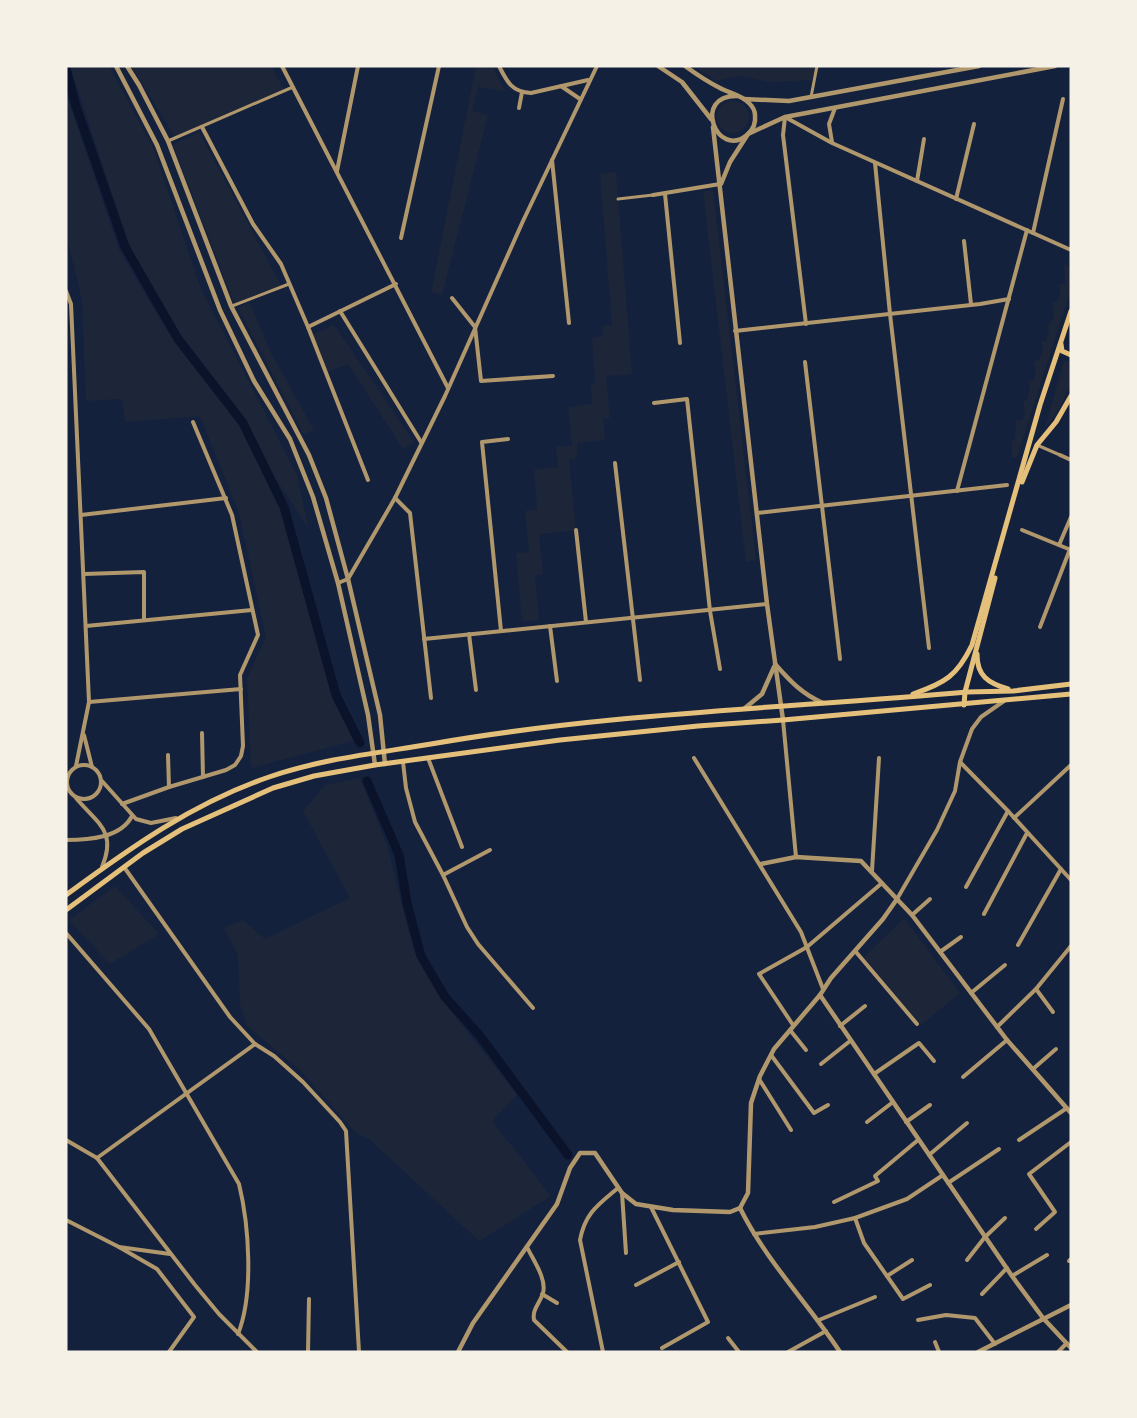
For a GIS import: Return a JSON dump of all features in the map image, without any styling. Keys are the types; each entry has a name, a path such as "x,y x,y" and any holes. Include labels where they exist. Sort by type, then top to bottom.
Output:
{"main road":[{"path":"905,696 944,682 956,673 972,645 1040,405 1071,311"},
{"path":"1060,342 1062,351 1071,355"},
{"path":"964,705 977,644 1020,489 1037,445 1056,422 1071,396"},
{"path":"977,644 977,660 982,678 996,686 1013,691"},
{"path":"66,895 136,843 177,818 233,791 269,777 312,765 489,734 546,727 905,696 1013,691 1071,684"},
{"path":"66,910 124,867 183,829 273,788 314,776 375,765 570,739 1071,694"}],"street":[{"path":"116,66 157,145 220,310 254,381 291,439 313,497 338,583 368,715 375,765"},
{"path":"127,66 168,141 231,306 309,455 326,498 380,715 385,764"},
{"path":"282,66 448,388"},
{"path":"337,172 358,66"},
{"path":"401,238 439,66"},
{"path":"499,66 508,84 522,92 531,93 588,80"},
{"path":"338,583 348,579 395,498 448,388 595,66"},
{"path":"658,66 682,82 712,120"},
{"path":"685,66 718,87 750,103 755,116 755,122 730,162 721,184"},
{"path":"811,97 817,66"},
{"path":"744,99 789,101 979,66"},
{"path":"713,127 723,137 736,140 785,117 1055,66"},
{"path":"561,85 580,99"},
{"path":"168,141 293,87"},
{"path":"519,108 522,92"},
{"path":"738,96 724,98 719,102 714,107 712,120 767,604 782,706 796,857"},
{"path":"1033,233 1063,99"},
{"path":"832,143 829,124 835,108"},
{"path":"785,117 783,135 806,324"},
{"path":"785,117 832,143 1071,250"},
{"path":"956,199 974,124"},
{"path":"202,127 253,224 281,264 368,480"},
{"path":"917,181 924,139"},
{"path":"552,158 568,323"},
{"path":"875,162 890,314 929,648"},
{"path":"618,199 665,194 721,184"},
{"path":"665,194 680,344"},
{"path":"957,491 1027,231"},
{"path":"964,242 971,304"},
{"path":"231,306 289,284"},
{"path":"308,327 396,284"},
{"path":"66,291 71,304 89,702 76,766 67,774 67,784 73,796 86,800 99,791 101,780"},
{"path":"452,298 475,327 481,381 553,376"},
{"path":"735,331 1009,299"},
{"path":"340,311 421,442"},
{"path":"806,362 840,659"},
{"path":"654,403 687,399 710,611 720,669"},
{"path":"122,804 226,770 235,765 241,756 243,746 240,675 258,635 232,515 193,422"},
{"path":"501,631 482,442 508,439"},
{"path":"1037,445 1071,460"},
{"path":"615,463 640,680"},
{"path":"757,513 1007,485"},
{"path":"81,515 226,498"},
{"path":"395,498 410,513 431,698"},
{"path":"1059,545 1071,518"},
{"path":"576,530 586,622"},
{"path":"1022,530 1070,549 1040,627"},
{"path":"84,574 144,572 144,620"},
{"path":"424,639 767,604"},
{"path":"86,626 253,610"},
{"path":"550,626 557,681"},
{"path":"469,634 476,690"},
{"path":"775,664 798,689 823,703"},
{"path":"744,709 762,694 775,664"},
{"path":"89,702 241,689"},
{"path":"458,1352 473,1323 557,1204 570,1168 580,1154 595,1153 620,1190 636,1204 673,1210 730,1212 740,1208 748,1193 751,1103 759,1079 771,1055 791,1027 820,995 831,978 856,952 897,899 937,831 956,791 960,762 972,729 981,717 1006,700"},
{"path":"202,733 203,777"},
{"path":"83,734 92,767"},
{"path":"168,755 169,787"},
{"path":"428,758 462,847"},
{"path":"694,758 801,932 824,990"},
{"path":"872,871 879,758"},
{"path":"403,762 406,788 415,822 444,874 467,927 478,944 533,1008"},
{"path":"960,762 1071,880"},
{"path":"1014,818 1071,765"},
{"path":"76,766 92,767 132,816 151,823 177,818"},
{"path":"66,791 107,834 108,853 101,869"},
{"path":"966,887 1008,811"},
{"path":"66,840 93,839 122,829 132,816"},
{"path":"984,914 1027,832"},
{"path":"444,874 490,850"},
{"path":"761,864 796,857 861,861 912,915 1007,1040 1071,1113"},
{"path":"124,867 230,1017 255,1044 274,1056 303,1082 346,1131 359,1352"},
{"path":"1018,945 1061,869"},
{"path":"806,1050 759,974 807,947 883,882"},
{"path":"912,915 930,899"},
{"path":"66,933 149,1029 239,1184 244,1204 247,1287 245,1317 238,1334"},
{"path":"940,952 961,937"},
{"path":"997,1027 1036,989 1071,946"},
{"path":"856,952 917,1024"},
{"path":"970,993 1005,965"},
{"path":"1036,989 1053,1012"},
{"path":"820,995 1012,1276 1043,1318 1069,1346 1058,1352"},
{"path":"840,1026 865,1006"},
{"path":"963,1077 1007,1040"},
{"path":"821,1064 850,1041"},
{"path":"874,1074 919,1043 934,1061"},
{"path":"97,1158 255,1044"},
{"path":"1033,1069 1056,1049"},
{"path":"771,1055 814,1113 828,1105"},
{"path":"759,1079 791,1130"},
{"path":"867,1122 893,1102"},
{"path":"906,1122 930,1105"},
{"path":"1019,1140 1067,1108"},
{"path":"929,1155 967,1123"},
{"path":"66,1140 97,1158 195,1285 257,1352"},
{"path":"834,1202 878,1181 875,1176 918,1140"},
{"path":"1036,1229 1055,1212 1029,1174 1071,1142"},
{"path":"948,1183 999,1149"},
{"path":"753,1234 815,1227 855,1218 907,1199 943,1175"},
{"path":"620,1190 626,1253"},
{"path":"603,1352 580,1240 583,1222 593,1209 620,1190"},
{"path":"651,1206 708,1322 662,1348"},
{"path":"740,1208 753,1234 819,1320 840,1352"},
{"path":"855,1218 864,1243 903,1299 930,1285"},
{"path":"967,1260 985,1237 1005,1218"},
{"path":"66,1220 157,1269 194,1317 169,1352"},
{"path":"119,1247 170,1254"},
{"path":"527,1247 542,1279 544,1290 534,1311 534,1320 567,1352"},
{"path":"1012,1276 1047,1255"},
{"path":"887,1276 912,1260"},
{"path":"636,1285 679,1262"},
{"path":"982,1294 1007,1268"},
{"path":"542,1294 557,1303"},
{"path":"819,1320 875,1297"},
{"path":"308,1352 309,1299"},
{"path":"978,1352 1071,1305"},
{"path":"918,1320 946,1315 975,1318 994,1344"},
{"path":"788,1352 826,1331"},
{"path":"728,1338 740,1352"},
{"path":"934,1342 939,1352"}],"shaded area":[{"path":"70,66 109,66 154,150 201,289 297,475 309,529 276,479 241,414 173,324 130,248"},
{"path":"131,66 271,66 285,91 175,137"},
{"path":"476,66 492,66 505,91 478,87 472,111 488,115 442,295 431,292"},
{"path":"695,66 817,66 814,80 769,82 740,76 716,81"},
{"path":"66,93 120,252 165,327 237,420 279,503 334,703 357,740 251,768 247,678 266,637 239,513 200,416 125,422 122,399 86,401 82,300 66,234"},
{"path":"733,101 744,106 749,117 744,128 733,133 722,128 717,117 722,106"},
{"path":"199,132 282,287 234,303 173,145"},
{"path":"616,172 632,374 606,376 610,418 603,419 605,440 577,443 577,458 569,459 576,530 539,534 543,574 535,575 539,620 522,622 516,553 529,552 525,511 537,509 534,470 558,467 556,447 572,445 568,407 592,404 591,385 595,384 592,338 603,336 602,326 612,325 600,174"},
{"path":"703,191 713,191 756,560 746,562"},
{"path":"1071,262 1071,289 1017,457 1012,457 1016,420 1022,420 1025,413 1023,401 1027,401 1030,389 1028,381 1034,380 1036,369 1034,361 1038,361 1043,350 1041,342 1046,341 1049,333 1047,325 1054,318 1052,303 1058,301 1059,284 1065,283 1064,264 1069,266"},
{"path":"250,303 270,351 314,430 304,435 238,308"},
{"path":"334,325 414,442 403,449 348,364 326,373 311,335"},
{"path":"1064,361 1071,362 1071,385 1056,414 1045,428"},
{"path":"360,778 388,848 413,949 451,1011 517,1095 492,1121 551,1196 479,1241 368,1138 357,1134 301,1071 247,1026 240,1004 238,955 224,928 243,920 265,939 350,898 303,811 325,785"},
{"path":"115,886 159,934 110,964 69,920"},
{"path":"904,918 960,993 921,1025 864,957"}],"waterway":[{"path":"66,69 76,106 125,247 178,339 243,423 284,507 336,695 360,743"},
{"path":"367,781 399,855 407,903 421,956 445,997 480,1036 568,1155"}]}
